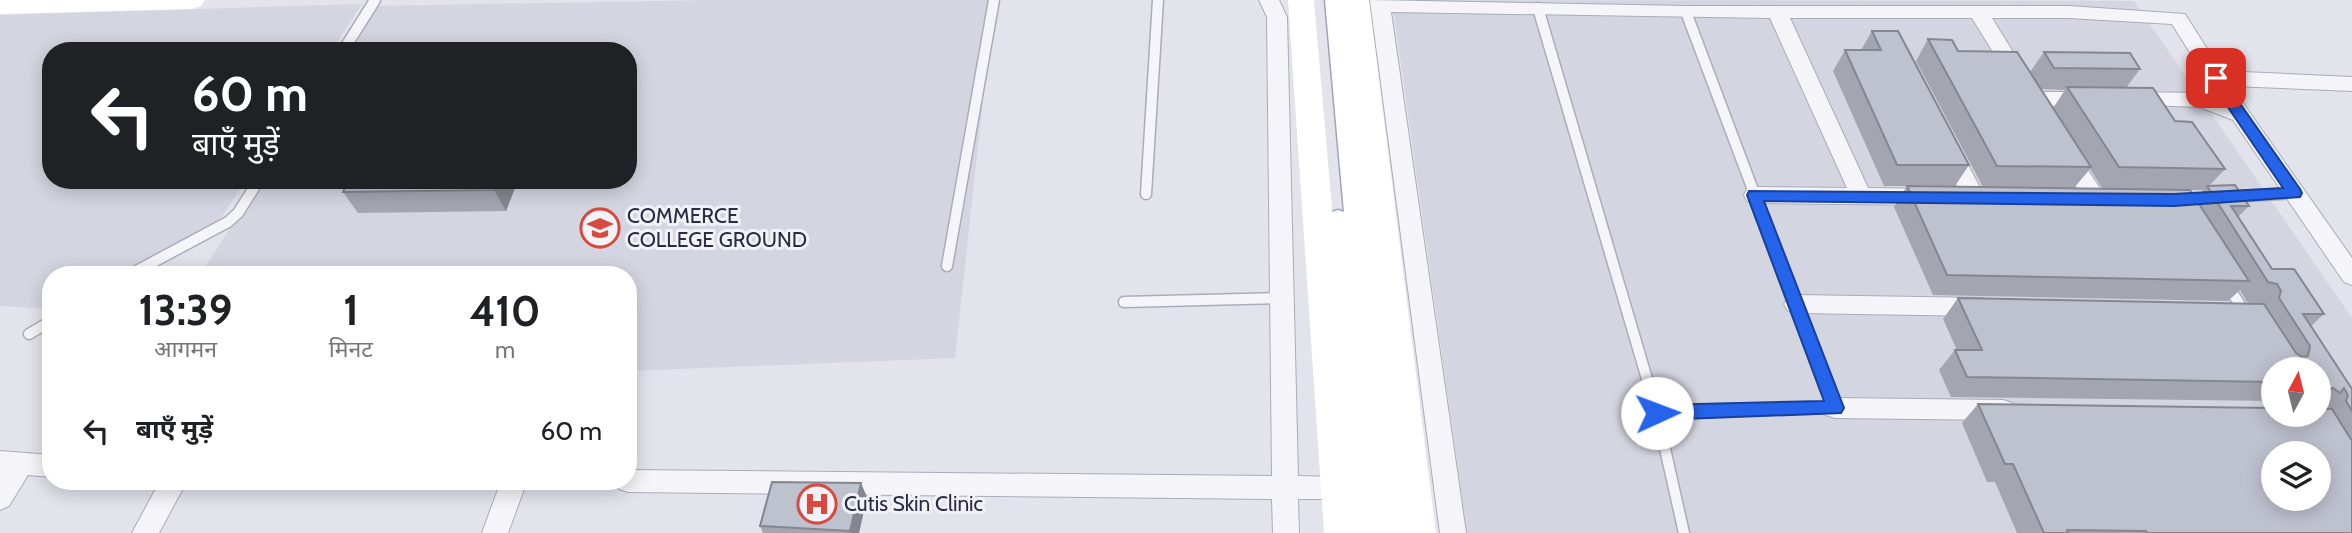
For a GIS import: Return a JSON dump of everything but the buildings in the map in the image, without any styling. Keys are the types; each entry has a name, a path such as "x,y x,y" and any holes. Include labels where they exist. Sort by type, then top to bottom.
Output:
{"main road":[{"path":"1340,0 1350,224 1371,533"},
{"path":"1294,4 1350,224 1401,533"}],"street":[{"path":"0,5 192,0"},
{"path":"1372,2 1536,4 1686,12 1877,12 1949,6 1978,12 2065,6 2178,18 2352,276"},
{"path":"1372,2 1418,533"},
{"path":"1372,2 1453,533"},
{"path":"1286,533 1293,489 1280,298 1277,17 1273,5 1294,4 1334,488 1342,533"},
{"path":"1777,12 1861,196"},
{"path":"1877,12 1889,37"},
{"path":"1978,12 2095,199"},
{"path":"2216,78 2352,84"},
{"path":"2032,99 2202,100 2241,115"},
{"path":"1941,136 1973,197"},
{"path":"1755,195 2001,198"},
{"path":"2068,198 2122,199"},
{"path":"2326,239 2352,240"},
{"path":"1796,304 2000,308"},
{"path":"2218,312 2249,318"},
{"path":"1835,408 2030,411"},
{"path":"0,498 11,463 42,465"},
{"path":"637,481 1334,488"},
{"path":"145,533 169,490"},
{"path":"495,533 511,490"}],"lane":[{"path":"348,42 375,0"},
{"path":"947,266 994,0"},
{"path":"1146,194 1158,0"},
{"path":"1536,4 1657,413 1685,533"},
{"path":"1657,413 1835,408 1686,12"},
{"path":"146,266 228,222 238,213 253,189"},
{"path":"2214,198 2295,193"},
{"path":"2224,279 2249,318"},
{"path":"1124,302 1280,298"},
{"path":"29,334 42,326"}],"shaded area":[{"name":"COMMERCE COLLEGE GROUND","path":"715,0 994,0 955,358 637,371 637,266 206,266 255,189 637,189 637,42 350,42 373,6"},
{"path":"1392,0 2134,1 2352,318 2352,533 1467,533"},
{"path":"362,4 337,42 42,42 42,189 240,189 215,227 138,266 42,266 42,308 0,306 0,15"}],"place":[{"name":"COMMERCE COLLEGE GROUND","path":"600,228"},
{"name":"Cutis Skin Clinic","path":"817,504"}],"route":[{"path":"1657,413 1835,408 1755,195 2174,200 2295,193 2216,78"}]}
